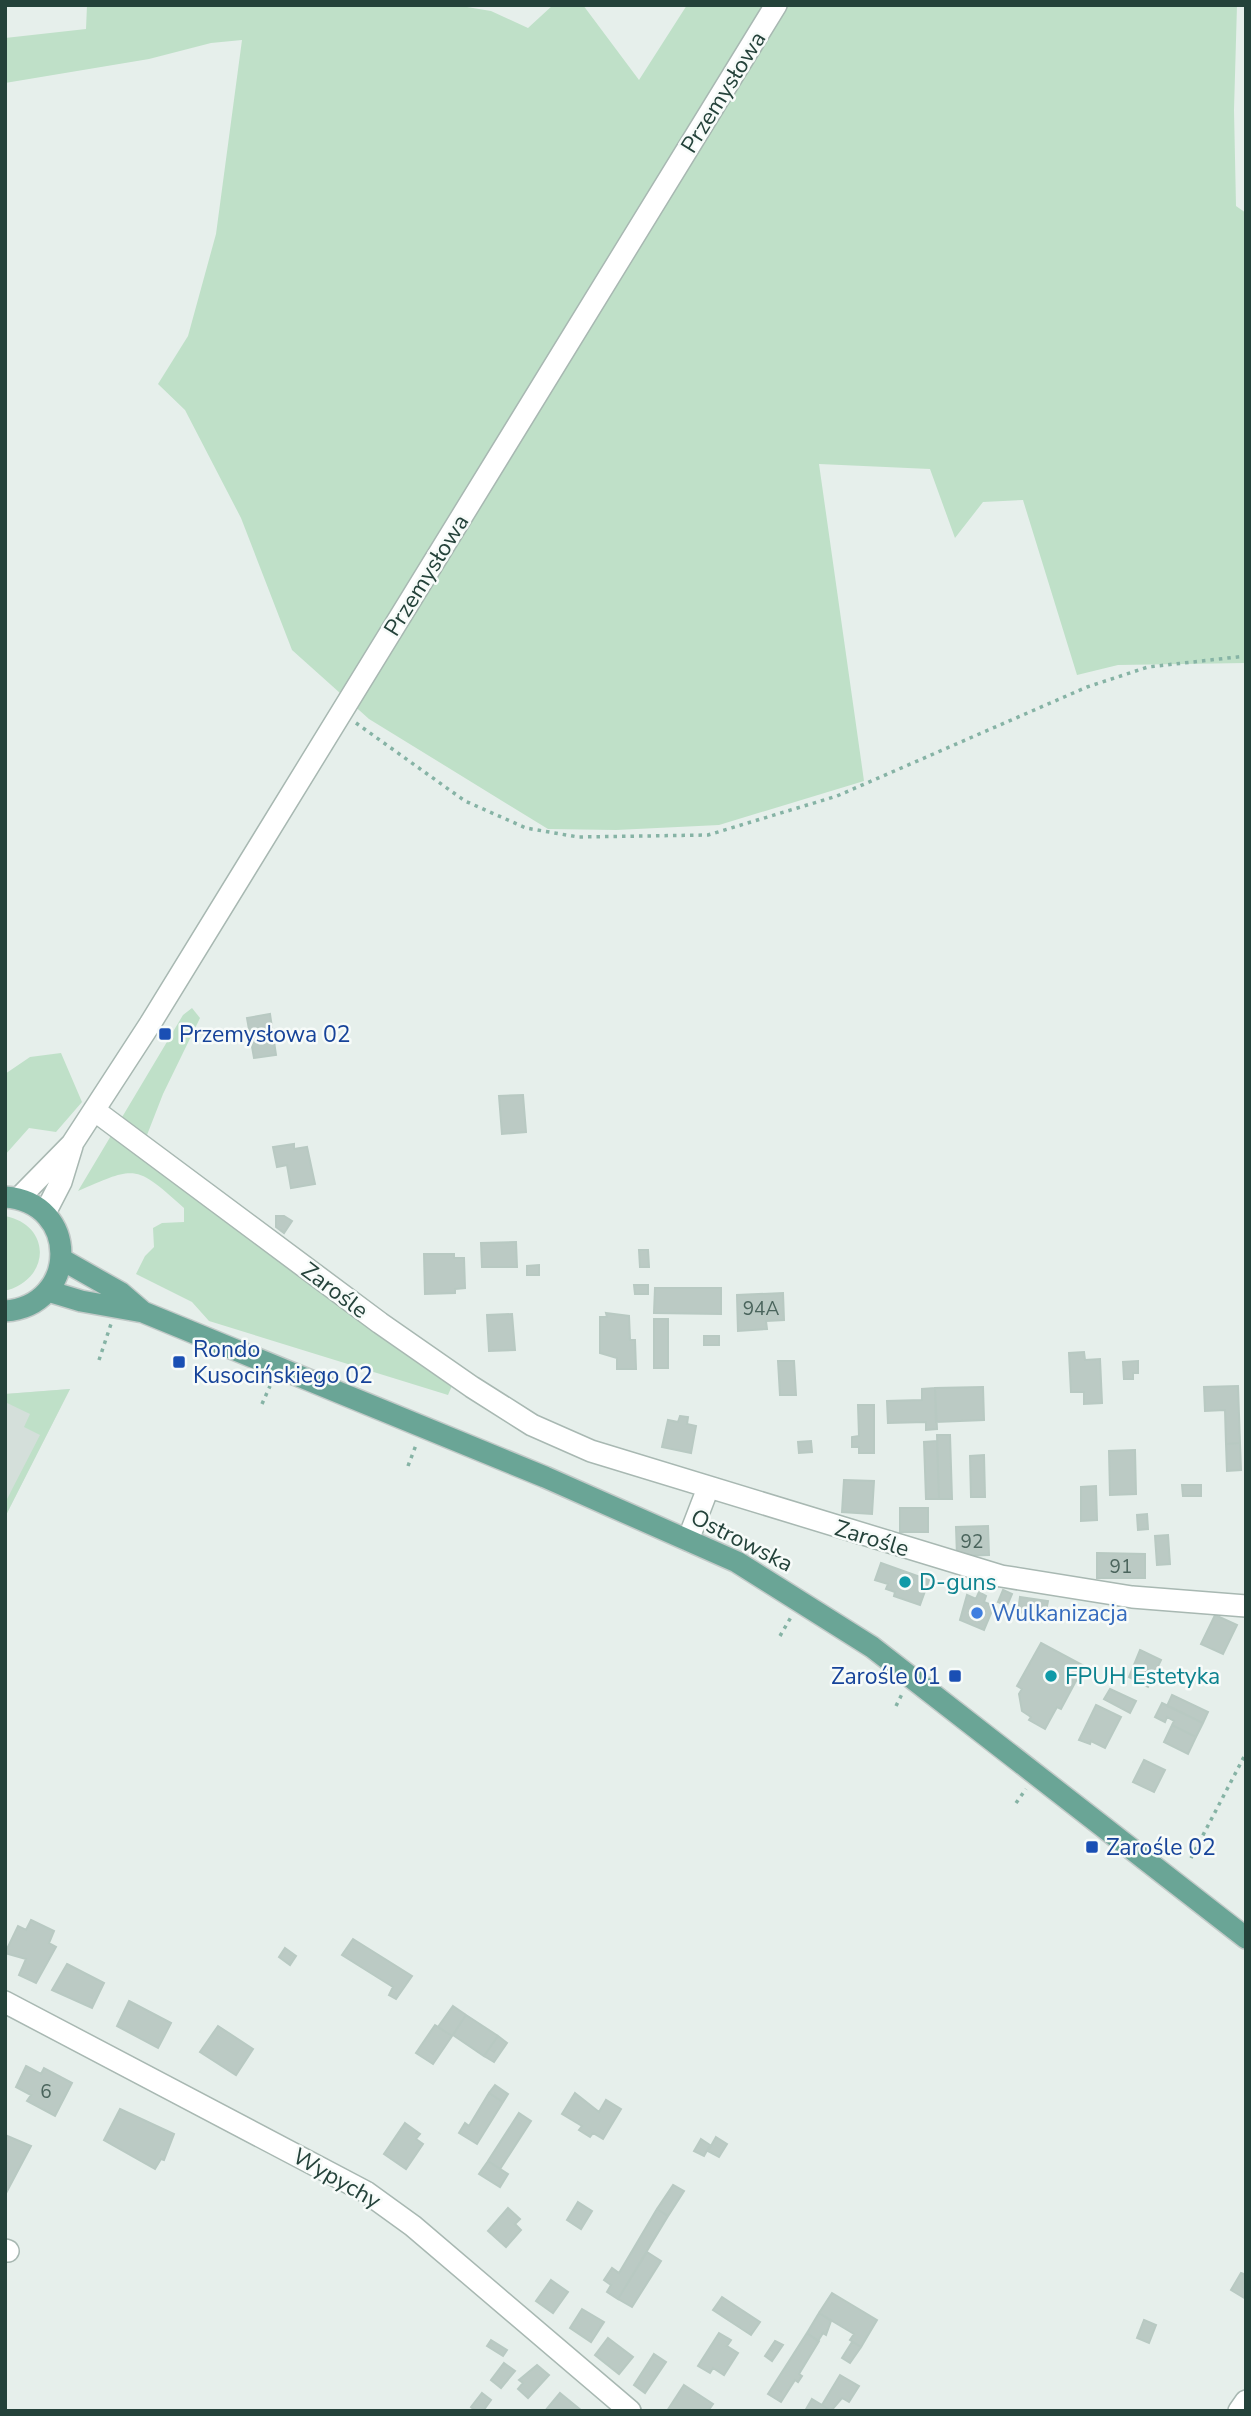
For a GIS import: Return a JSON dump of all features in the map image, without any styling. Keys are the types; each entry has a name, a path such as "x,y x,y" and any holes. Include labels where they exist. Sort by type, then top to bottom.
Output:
{"main road":[{"path":"5,1311 34,1303 48,1291 57,1276 61,1259 58,1234 45,1213 12,1197"},
{"name":"Ostrowska","path":"61,1259 119,1301 143,1312 532,1472 737,1562 872,1647 1246,1938"},
{"name":"Ostrowska","path":"48,1291 119,1301"}],"street":[{"name":"Przemysłowa","path":"12,1197 72,1144 94,1110 776,5"},
{"name":"Zarośle","path":"94,1110 380,1323 532,1425 591,1451 1001,1576 1132,1597 1246,1605"},
{"name":"Przemysłowa","path":"45,1213 61,1182 72,1144"},
{"path":"688,1540 708,1488"},
{"name":"Wypychy","path":"5,2002 366,2192 413,2226 630,2411"},
{"path":"1239,2411 1246,2401"}],"path":[{"path":"341,713 465,801 526,828 578,837 708,835 837,796 1087,687 1148,667 1246,656"},
{"path":"99,1360 119,1301"},
{"path":"1191,1858 1246,1753"}],"shaded area":[{"path":"70,1389 5,1517 5,1394"}],"green space":[{"path":"87,5 455,5 491,11 528,28 553,5 583,5 639,80 687,5 1237,5 1234,110 1236,206 1246,213 1246,663 1118,665 1077,675 1023,500 983,502 955,538 930,469 819,464 864,781 719,825 616,830 548,829 369,719 292,650 241,518 185,410 158,384 188,336 216,234 242,40 211,43 149,59 5,83 5,38 86,29"},
{"path":"192,1008 200,1018 163,1094 147,1135 455,1379 448,1395 209,1321 192,1302 136,1274 145,1256 154,1247 153,1228 162,1223 184,1222 184,1208 155,1183 134,1174 112,1177 78,1191 183,1015"},
{"path":"61,1053 82,1102 56,1132 29,1128 5,1155 5,1074 30,1057"},
{"path":"5,1216 20,1221 31,1230 38,1240 40,1252 32,1274 8,1290 5,1290"},
{"path":"70,1389 5,1517 5,1503 40,1435 24,1427 30,1414 5,1402 5,1394"}],"building":[{"path":"270,1014 276,1055 254,1058 247,1018"},
{"path":"523,1095 526,1132 502,1134 499,1096"},
{"path":"294,1144 294,1149 307,1147 315,1184 291,1188 287,1165 277,1167 273,1147"},
{"path":"276,1216 284,1216 292,1221 284,1233 276,1227"},
{"path":"516,1242 517,1267 482,1267 481,1243"},
{"path":"639,1250 648,1250 649,1267 640,1267"},
{"path":"424,1254 454,1254 454,1258 464,1258 465,1288 455,1289 455,1293 425,1294"},
{"path":"539,1265 539,1275 527,1275 527,1266"},
{"path":"634,1285 648,1285 648,1294 635,1294"},
{"path":"655,1288 721,1288 721,1314 654,1313"},
{"path":"783,1293 784,1320 766,1321 767,1329 738,1331 737,1295"},
{"path":"606,1313 629,1316 630,1340 635,1340 636,1369 617,1369 617,1358 600,1353 600,1317 607,1317"},
{"path":"512,1314 515,1350 489,1351 487,1315"},
{"path":"654,1319 668,1319 668,1368 654,1368"},
{"path":"704,1336 719,1336 719,1345 704,1345"},
{"path":"1084,1352 1085,1360 1100,1359 1102,1403 1084,1404 1084,1392 1071,1392 1069,1353"},
{"path":"778,1361 794,1361 796,1395 780,1395"},
{"path":"1138,1361 1138,1373 1133,1373 1133,1379 1124,1379 1123,1362"},
{"path":"1238,1386 1240,1443 1226,1444 1225,1410 1205,1411 1204,1387"},
{"path":"983,1387 984,1420 936,1422 935,1388"},
{"path":"935,1388 937,1429 926,1430 926,1422 888,1423 887,1401 922,1400 922,1389"},
{"path":"858,1405 874,1405 874,1453 859,1453 859,1447 852,1447 852,1437 859,1436"},
{"path":"680,1416 688,1417 687,1424 696,1426 691,1453 662,1447 668,1420 678,1422"},
{"path":"937,1435 950,1435 952,1499 939,1499"},
{"path":"811,1441 812,1452 799,1453 798,1442"},
{"path":"937,1441 939,1499 926,1499 924,1442"},
{"path":"1240,1443 1241,1470 1227,1471 1226,1444"},
{"path":"1135,1450 1136,1494 1110,1495 1109,1451"},
{"path":"984,1455 985,1497 971,1497 970,1456"},
{"path":"844,1480 874,1481 872,1514 842,1512"},
{"path":"1182,1485 1201,1485 1201,1496 1183,1496"},
{"path":"1096,1486 1097,1520 1081,1521 1081,1487"},
{"path":"900,1508 928,1508 928,1532 900,1532"},
{"path":"1147,1514 1148,1529 1138,1530 1137,1515"},
{"path":"988,1526 989,1555 957,1556 956,1527"},
{"path":"1168,1535 1170,1564 1157,1565 1155,1536"},
{"path":"1097,1553 1145,1554 1145,1578 1097,1578"},
{"name":"D-guns","path":"881,1563 929,1580 920,1605 894,1596 895,1592 886,1589 888,1584 875,1580"},
{"path":"1003,1590 1012,1594 1007,1606 998,1602"},
{"name":"Wulkanizacja","path":"979,1592 986,1596 984,1602 994,1606 984,1630 960,1620 967,1595 976,1599"},
{"path":"1020,1597 1048,1601 1045,1616 1018,1612"},
{"path":"1215,1615 1237,1625 1223,1654 1201,1644"},
{"name":"FPUH Estetyka","path":"1041,1643 1084,1666 1061,1709 1057,1707 1045,1729 1029,1720 1031,1717 1022,1711 1019,1694 1022,1689 1017,1686"},
{"path":"1140,1650 1161,1660 1148,1687 1129,1677"},
{"path":"1110,1689 1136,1701 1130,1713 1104,1699"},
{"path":"1172,1695 1208,1712 1203,1723 1167,1706"},
{"path":"1162,1703 1203,1723 1196,1737 1172,1725 1174,1721 1167,1717 1165,1722 1155,1717"},
{"path":"1096,1705 1121,1717 1105,1748 1091,1741 1090,1744 1079,1740"},
{"path":"1172,1725 1196,1737 1188,1754 1164,1742"},
{"path":"1144,1760 1165,1770 1154,1792 1133,1782"},
{"path":"31,1920 54,1931 49,1943 56,1947 36,1983 19,1975 26,1959 5,1953 18,1926 26,1930"},
{"path":"353,1939 412,1976 396,1999 389,1995 393,1987 342,1955"},
{"path":"285,1948 296,1956 290,1965 279,1957"},
{"path":"67,1964 104,1983 92,2008 52,1990"},
{"path":"129,2001 171,2023 158,2048 117,2026"},
{"path":"453,2006 466,2015 452,2036 438,2027"},
{"path":"466,2015 498,2036 484,2056 453,2035"},
{"path":"435,2025 452,2036 433,2064 416,2053"},
{"path":"218,2026 253,2049 236,2075 200,2052"},
{"path":"498,2036 507,2043 494,2062 484,2056"},
{"path":"26,2066 41,2074 44,2068 72,2083 55,2116 27,2101 31,2095 16,2087"},
{"path":"495,2085 508,2094 503,2102 489,2093"},
{"path":"489,2093 503,2102 477,2144 459,2133 465,2123 469,2126"},
{"path":"575,2093 599,2112 606,2100 621,2109 603,2139 593,2133 590,2137 579,2130 582,2126 562,2114"},
{"path":"120,2109 174,2134 164,2160 161,2159 155,2169 104,2140"},
{"path":"519,2113 531,2121 500,2169 488,2161"},
{"path":"405,2123 420,2134 416,2139 423,2144 406,2169 384,2154"},
{"path":"5,2135 31,2146 5,2195"},
{"path":"716,2137 727,2144 719,2157 708,2151"},
{"path":"701,2139 710,2145 704,2156 694,2151"},
{"path":"488,2161 508,2174 500,2187 479,2174"},
{"path":"673,2185 684,2191 668,2216 657,2209"},
{"path":"578,2202 592,2211 581,2229 567,2220"},
{"path":"508,2208 520,2219 515,2224 521,2230 506,2247 488,2231"},
{"path":"657,2209 668,2216 618,2299 607,2292 611,2285 604,2280 612,2268 619,2273"},
{"path":"647,2252 661,2261 632,2307 618,2299"},
{"path":"1241,2273 1246,2275 1246,2299 1231,2290"},
{"path":"551,2280 568,2292 553,2313 536,2301"},
{"path":"832,2293 877,2320 861,2347 850,2340 854,2334 819,2313"},
{"path":"722,2297 760,2322 751,2335 713,2310"},
{"path":"582,2309 604,2322 591,2342 570,2328"},
{"path":"819,2313 831,2321 826,2335 823,2333 818,2341 807,2333"},
{"path":"1144,2320 1156,2325 1149,2343 1137,2338"},
{"path":"719,2333 731,2340 727,2346 738,2353 724,2375 713,2368 710,2373 698,2366"},
{"path":"807,2333 819,2341 799,2374 802,2376 798,2382 795,2380 781,2402 768,2394"},
{"path":"608,2338 633,2357 619,2374 595,2355"},
{"path":"491,2340 507,2350 503,2356 487,2346"},
{"path":"775,2341 783,2345 772,2361 765,2356"},
{"path":"852,2342 861,2347 850,2363 842,2358"},
{"path":"654,2354 666,2362 645,2393 634,2385"},
{"path":"504,2363 515,2371 501,2388 491,2380"},
{"path":"537,2365 549,2375 528,2398 518,2389 523,2383 519,2380"},
{"path":"840,2375 859,2386 849,2402 842,2398 831,2411 822,2405"},
{"path":"684,2385 713,2404 708,2411 667,2411"},
{"path":"482,2393 491,2400 483,2411 476,2411 471,2407"},
{"path":"560,2393 582,2411 545,2411"},
{"path":"812,2399 822,2405 831,2411 805,2411"}],"place":[{"name":"Przemysłowa 02","path":"165,1034"},
{"name":"Rondo Kusocińskiego 02","path":"179,1362"},
{"name":"D-guns","path":"905,1582"},
{"name":"Wulkanizacja","path":"977,1613"},
{"name":"Zarośle 01","path":"955,1676"},
{"name":"FPUH Estetyka","path":"1051,1676"},
{"name":"Zarośle 02","path":"1092,1847"}]}
